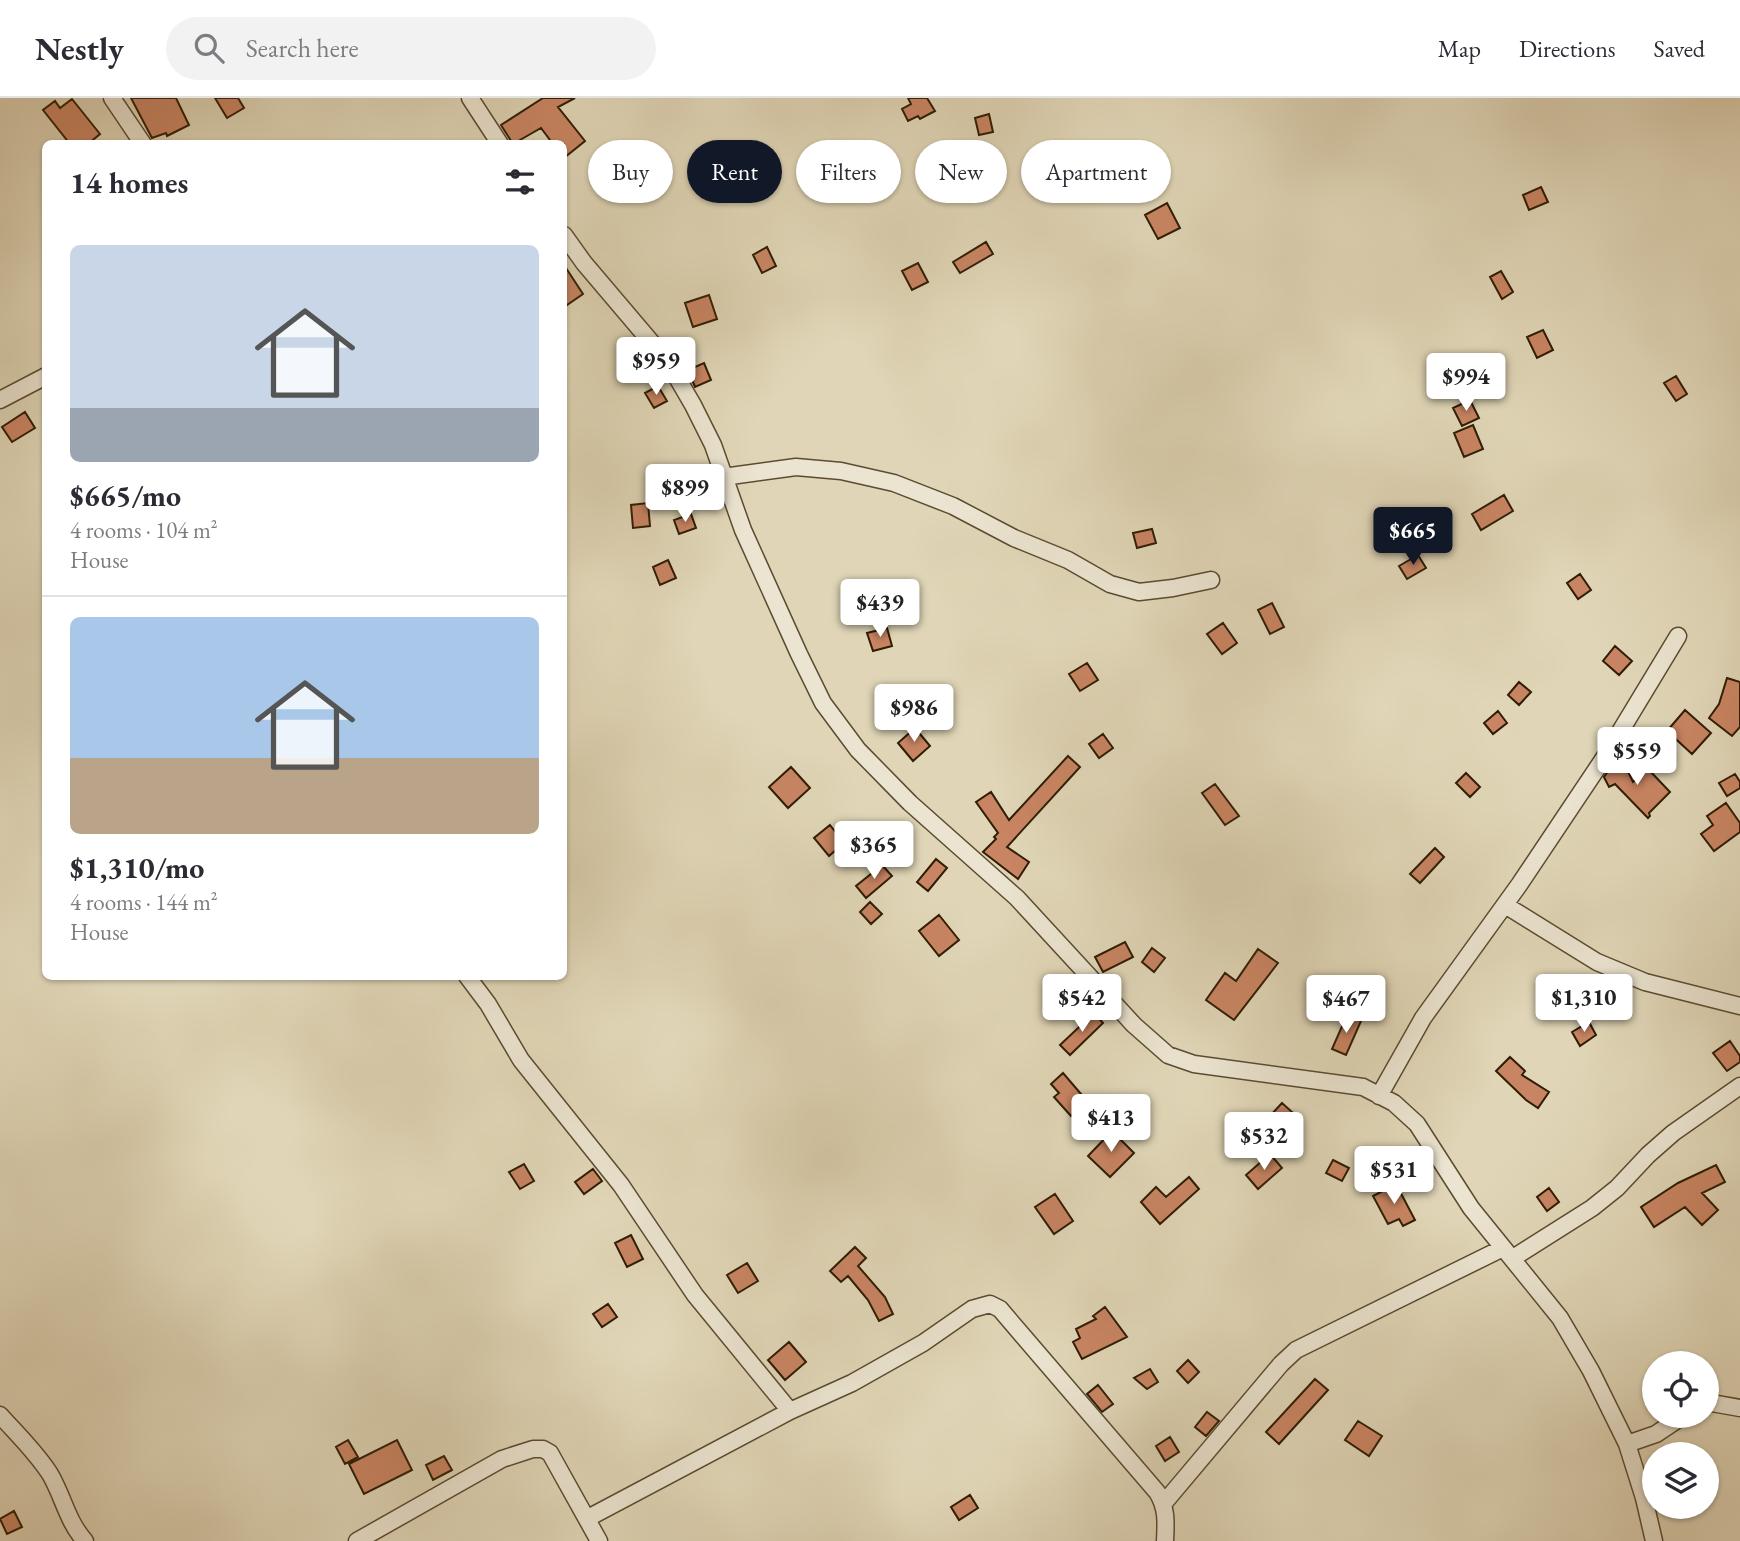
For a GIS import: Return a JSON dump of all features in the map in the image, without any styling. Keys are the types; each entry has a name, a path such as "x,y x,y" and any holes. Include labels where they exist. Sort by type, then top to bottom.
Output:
{"street":[{"path":"112,98 140,140"},
{"path":"470,98 497,140"},
{"path":"567,239 668,362 693,405 713,445 743,530 799,654 823,703 858,750 910,803 1017,898 1134,1025 1168,1055 1194,1064 1363,1087 1394,1103 1417,1124 1471,1208 1560,1318 1591,1371 1626,1444 1644,1498 1654,1541"},
{"path":"0,401 42,378"},
{"path":"723,477 796,467 841,471 894,483 953,506 1014,538 1068,560 1110,584 1139,592 1210,580"},
{"path":"1379,1096 1423,1018 1505,905 1606,755 1678,636"},
{"path":"1505,905 1597,962 1645,982 1740,1006"},
{"path":"470,980 488,1004 521,1060 621,1185 695,1295 790,1411"},
{"path":"1164,1503 1281,1364 1296,1350 1508,1253 1592,1208 1617,1188 1673,1133 1740,1086"},
{"path":"588,1518 790,1411 852,1383 923,1343 972,1309 990,1304 1000,1310 1144,1475 1164,1503 1167,1519 1166,1541"},
{"path":"1719,1404 1740,1408"},
{"path":"0,1415 37,1455 51,1475 66,1514 85,1541"},
{"path":"1626,1444 1656,1434 1665,1428"},
{"path":"357,1541 502,1459 533,1448 550,1453 599,1541"}],"building":[{"path":"131,98 176,98 189,125 167,136 166,133 152,138"},
{"path":"215,98 238,98 244,108 227,118"},
{"path":"543,98 575,98 558,107 585,141 567,156 567,140 550,140 541,128 520,140 510,140 501,125"},
{"path":"908,98 927,98 935,111 920,119 918,116 908,121 902,109 911,104"},
{"path":"72,99 100,134 93,140 67,140 43,110 55,101 60,108"},
{"path":"989,114 993,132 979,135 975,118"},
{"path":"1541,187 1548,202 1529,210 1523,195"},
{"path":"1167,203 1180,228 1158,239 1145,215"},
{"path":"986,242 993,254 960,273 953,262"},
{"path":"767,247 776,266 762,273 753,255"},
{"path":"918,263 928,282 912,290 902,271"},
{"path":"567,270 583,294 567,305"},
{"path":"1501,271 1513,292 1502,299 1490,277"},
{"path":"709,295 717,319 693,327 685,303"},
{"path":"1543,330 1553,350 1537,358 1527,337"},
{"path":"704,363 711,380 695,387 688,370"},
{"path":"1676,376 1687,394 1676,401 1664,383"},
{"path":"658,386 667,401 654,408 645,393"},
{"path":"1470,400 1479,418 1462,426 1453,408"},
{"path":"25,412 35,428 12,442 2,427"},
{"path":"1473,425 1483,449 1464,457 1454,433"},
{"path":"1504,495 1513,511 1481,530 1472,514"},
{"path":"648,503 650,526 633,528 631,505"},
{"path":"691,514 696,528 679,534 674,520"},
{"path":"1152,529 1156,543 1137,548 1133,533"},
{"path":"1418,555 1426,568 1407,579 1399,566"},
{"path":"668,560 676,578 660,585 653,567"},
{"path":"1580,574 1591,590 1578,599 1567,583"},
{"path":"1272,603 1284,627 1270,634 1258,610"},
{"path":"1223,623 1237,643 1222,654 1207,634"},
{"path":"887,628 892,646 873,651 867,633"},
{"path":"1615,646 1632,661 1619,675 1603,661"},
{"path":"1087,663 1098,680 1080,691 1069,674"},
{"path":"1727,678 1740,682 1740,727 1732,736 1709,718 1719,704"},
{"path":"1519,682 1531,692 1519,705 1508,695"},
{"path":"1685,710 1711,733 1692,754 1667,731"},
{"path":"1498,711 1507,723 1493,734 1484,723"},
{"path":"915,728 930,746 913,761 898,743"},
{"path":"1103,734 1113,748 1099,758 1089,744"},
{"path":"1068,756 1080,767 1007,847 1029,862 1018,879 983,852 996,839 994,837 998,833 976,802 991,792 1009,820"},
{"path":"1621,757 1633,782 1648,769 1670,792 1649,813 1648,818 1615,784 1609,787 1604,777"},
{"path":"791,767 810,788 788,808 769,787"},
{"path":"1466,773 1480,787 1470,797 1456,783"},
{"path":"1735,774 1740,788 1727,796 1719,783"},
{"path":"1215,784 1239,816 1225,825 1202,793"},
{"path":"1726,803 1740,823 1740,832 1714,851 1701,834 1713,825 1707,816"},
{"path":"830,825 844,843 829,856 814,838"},
{"path":"1435,848 1444,857 1420,883 1410,874"},
{"path":"936,859 947,868 928,891 917,882"},
{"path":"882,865 892,876 866,898 856,886"},
{"path":"870,902 882,914 871,924 860,912"},
{"path":"939,915 959,940 939,956 919,931"},
{"path":"1125,942 1133,957 1103,972 1095,957"},
{"path":"1152,948 1165,958 1154,972 1142,962"},
{"path":"1258,949 1278,963 1234,1020 1206,1000 1225,973 1236,981"},
{"path":"1094,1013 1103,1023 1070,1055 1060,1045"},
{"path":"1347,1015 1361,1021 1346,1055 1332,1049"},
{"path":"1589,1022 1596,1035 1580,1046 1572,1032"},
{"path":"1730,1041 1740,1056 1740,1062 1727,1071 1713,1053"},
{"path":"1510,1057 1525,1071 1522,1075 1549,1092 1538,1108 1496,1071"},
{"path":"1063,1073 1087,1101 1071,1116 1054,1097 1059,1093 1051,1084"},
{"path":"1282,1103 1292,1112 1269,1137 1259,1128"},
{"path":"1112,1131 1134,1153 1110,1177 1088,1156"},
{"path":"1270,1154 1282,1168 1258,1189 1246,1175"},
{"path":"1333,1160 1349,1168 1342,1181 1326,1173"},
{"path":"524,1164 534,1181 520,1189 509,1172"},
{"path":"1716,1165 1725,1182 1702,1193 1718,1210 1702,1225 1685,1207 1654,1227 1641,1207 1678,1183"},
{"path":"593,1169 602,1181 584,1194 575,1182"},
{"path":"1189,1177 1199,1189 1160,1224 1141,1202 1156,1187 1166,1197"},
{"path":"1396,1184 1415,1220 1403,1226 1399,1219 1388,1224 1373,1196"},
{"path":"1549,1188 1559,1202 1547,1211 1537,1197"},
{"path":"1055,1194 1073,1221 1054,1234 1035,1207"},
{"path":"631,1235 643,1259 627,1267 615,1243"},
{"path":"855,1247 866,1258 858,1266 885,1297 893,1314 879,1321 868,1300 848,1276 841,1282 830,1271"},
{"path":"747,1263 758,1281 738,1293 727,1275"},
{"path":"608,1304 617,1317 602,1327 593,1314"},
{"path":"1105,1307 1127,1337 1082,1359 1073,1342 1080,1338 1076,1329 1096,1319 1093,1316"},
{"path":"789,1342 806,1362 785,1380 768,1360"},
{"path":"1188,1360 1199,1372 1188,1383 1177,1371"},
{"path":"1150,1369 1158,1382 1147,1389 1134,1378"},
{"path":"1315,1379 1328,1390 1279,1444 1266,1432"},
{"path":"1098,1385 1113,1404 1102,1412 1087,1394"},
{"path":"1207,1412 1219,1421 1206,1436 1195,1427"},
{"path":"1358,1421 1382,1436 1369,1456 1345,1440"},
{"path":"1170,1437 1179,1452 1165,1461 1156,1446"},
{"path":"348,1440 358,1457 345,1464 336,1447"},
{"path":"397,1440 412,1470 364,1494 349,1464"},
{"path":"444,1456 452,1470 433,1480 426,1465"},
{"path":"970,1495 978,1508 959,1520 951,1507"},
{"path":"14,1511 22,1527 7,1534 0,1519"}]}
